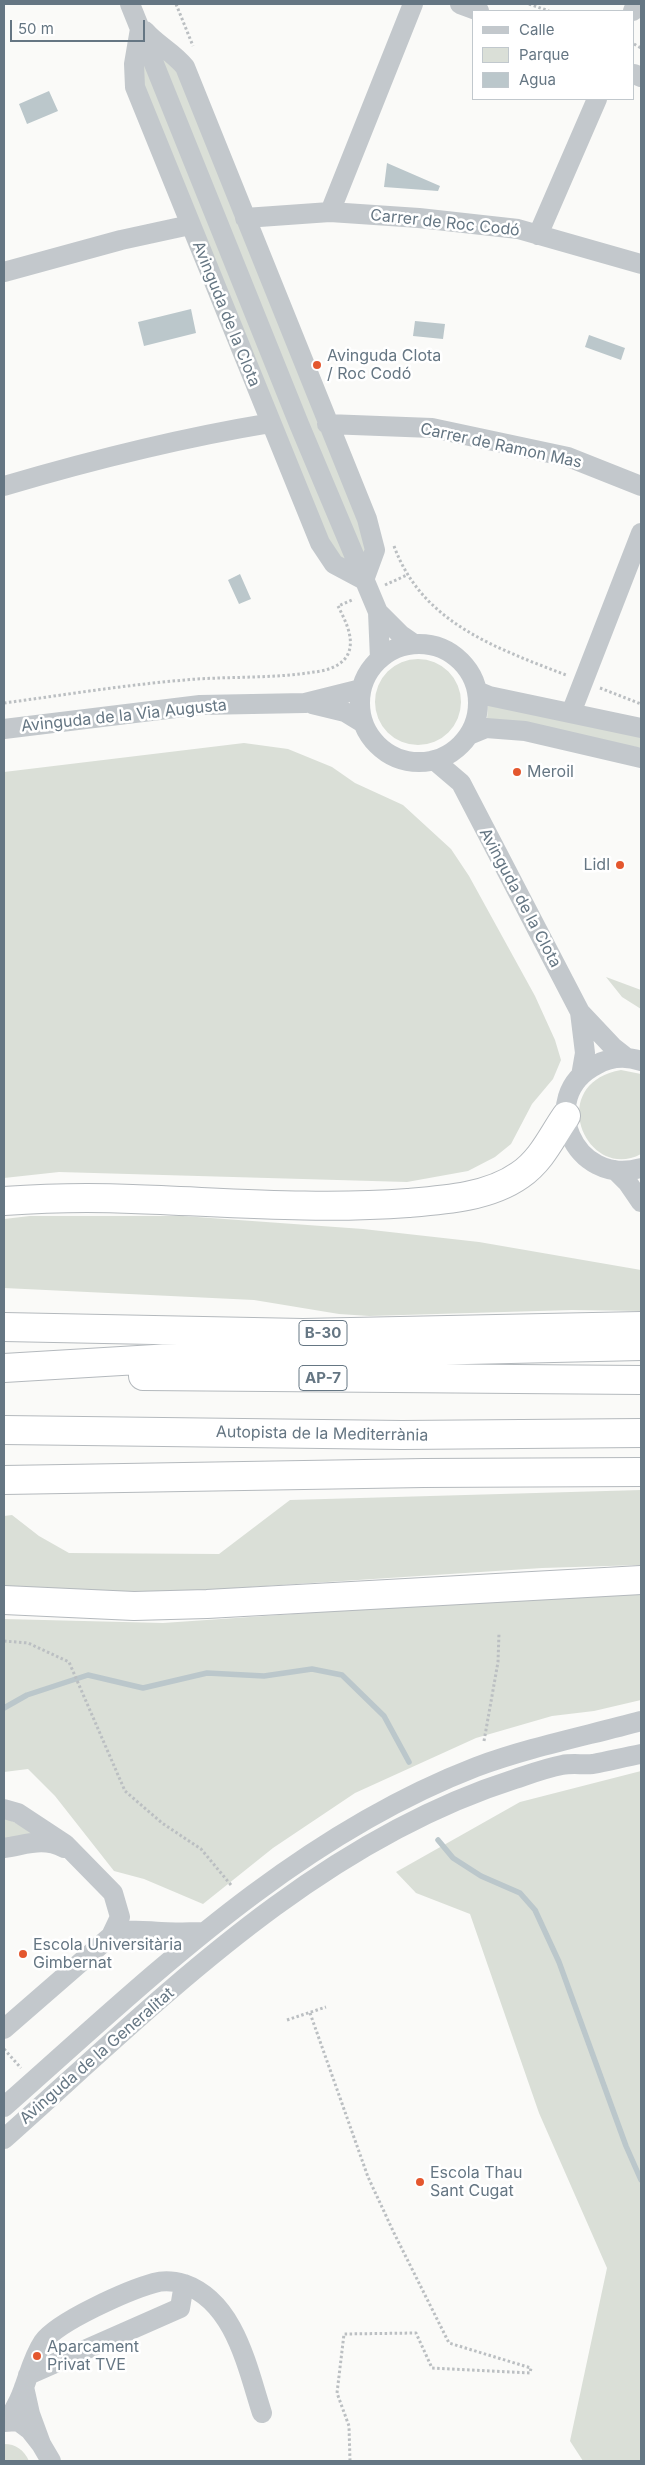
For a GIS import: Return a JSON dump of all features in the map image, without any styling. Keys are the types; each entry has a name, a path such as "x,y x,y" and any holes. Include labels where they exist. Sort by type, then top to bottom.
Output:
{"highway":[{"path":"4,1201 93,1197 332,1207 387,1205 449,1199 491,1189 521,1175 541,1155 566,1116"},
{"name":"B-30","path":"4,1327 313,1333 641,1326"},
{"path":"4,1368 205,1356 641,1346"},
{"name":"AP-7","path":"4,1376 641,1380"},
{"name":"Autopista de la Mediterrània","path":"4,1430 402,1435 641,1433"},
{"path":"4,1480 424,1473 641,1472"},
{"path":"4,1600 125,1606 207,1604 641,1580"}],"street":[{"name":"Avinguda de la Clota","path":"130,4 299,424 378,612 380,659"},
{"name":"Avinguda de la Clota","path":"138,4 140,25 134,64 135,87 320,543 334,564 367,586"},
{"path":"330,212 413,4"},
{"path":"460,4 475,10"},
{"name":"Avinguda de la Clota","path":"140,25 158,44 177,56 184,67 367,519 375,550 367,586"},
{"path":"538,235 598,100"},
{"name":"Carrer de Roc Codó","path":"245,218 330,212 428,219 518,229 641,264"},
{"path":"4,272 112,243 190,225"},
{"path":"4,486 73,465 199,435 271,423"},
{"name":"Carrer de Ramon Mas","path":"327,424 432,428 568,458 641,486"},
{"path":"571,713 641,533"},
{"name":"Avinguda de la Clota","path":"378,612 401,635 414,644"},
{"path":"462,742 477,713 477,691 470,673 457,658 434,646 414,644 394,650 380,659 370,670 362,689 360,703 363,723 375,743 394,757 411,762 434,760 486,728 525,732 641,758"},
{"name":"Avinguda de la Via Augusta","path":"4,729 200,705 305,702 362,689"},
{"path":"477,691 489,696 641,728"},
{"name":"Avinguda de la Via Augusta","path":"305,702 345,712 363,723"},
{"name":"Avinguda de la Clota","path":"461,784 462,742"},
{"name":"Avinguda de la Clota","path":"434,760 461,784 580,1012 612,1047 634,1060"},
{"name":"Avinguda de la Clota","path":"580,1012 585,1053 581,1076"},
{"path":"634,1060 606,1061 592,1067 581,1076 571,1092 566,1116 569,1134 578,1150 597,1165 615,1170 641,1168"},
{"path":"615,1170 628,1183 641,1202"},
{"name":"Avinguda de la Generalitat","path":"4,2107 204,1932 266,1884 326,1844 379,1813 477,1767 537,1748 641,1721"},
{"name":"Avinguda de la Generalitat","path":"4,2138 221,1949 268,1912 336,1865 420,1818 462,1799 513,1780 564,1765 591,1764 641,1754"},
{"path":"4,1809 18,1813 65,1844 103,1882 115,1899 120,1917 111,1936"},
{"path":"4,1848 39,1842 53,1842 76,1855"},
{"path":"4,2029 111,1936 124,1931 138,1929 160,1932 204,1932"},
{"path":"5,2421 13,2413 35,2356 45,2340 60,2325 80,2314 155,2282 173,2280 194,2287 221,2310 242,2351 262,2413"},
{"path":"26,2381 180,2308 184,2284"},
{"path":"26,2381 30,2414 46,2453"},
{"path":"5,2421 18,2421 30,2430 46,2453"}],"path":[{"path":"529,4 546,10"},
{"path":"4,703 186,680 268,677 334,668 346,657 350,646 350,634 338,606 367,586 407,575 434,607 489,644 641,704"},
{"path":"484,1742 498,1662 500,1633"},
{"path":"4,1641 28,1643 69,1662 125,1791 162,1823 201,1849 231,1885"},
{"path":"287,2020 326,2007"},
{"path":"310,2012 368,2176 449,2343 531,2368 530,2374 432,2368 416,2333 344,2334 337,2393 349,2426 350,2461"},
{"path":"4,2049 32,2082"}],"green space":[{"path":"140,25 185,67 367,519 378,612 320,543 134,64"},
{"path":"418,659 435,662 449,671 458,685 461,702 458,719 449,733 435,742 418,745 401,742 387,733 378,719 375,702 378,685 387,671 401,662"},
{"path":"488,705 641,736 641,748 487,719"},
{"path":"244,743 288,749 332,767 355,783 403,805 451,849 469,876 535,996 555,1040 561,1060 553,1079 532,1104 511,1144 495,1157 468,1171 407,1182 59,1172 4,1178 4,772"},
{"path":"606,977 641,990 641,1009 622,997"},
{"path":"621,1070 641,1074 641,1154 621,1159 604,1155 591,1144 582,1128 579,1110 584,1093 598,1079"},
{"path":"30,1216 183,1216 363,1229 479,1242 641,1270 641,1311 572,1310 369,1316 339,1314 254,1300 4,1288 4,1219"},
{"path":"641,1490 641,1565 542,1568 143,1594 4,1586 4,1516 12,1515 39,1536 69,1553 219,1554 290,1500"},
{"path":"641,1590 641,1700 594,1711 552,1716 476,1738 355,1793 273,1848 203,1904 144,1879 114,1871 55,1796 28,1769 4,1772 4,1619 163,1623"},
{"path":"641,1771 641,2461 583,2461 570,2441 607,2268 539,2113 470,1914 416,1893 396,1872 520,1802"},
{"path":"4,1818 6,1818 37,1834 4,1842"},
{"path":"4,2444 19,2448 29,2461 4,2461"}],"water":[{"path":"49,91 58,111 27,124 19,104"},
{"path":"387,163 440,186 438,191 384,187"},
{"path":"191,309 196,333 144,346 138,322"},
{"path":"415,321 445,324 443,339 413,336"},
{"path":"589,335 625,348 621,360 585,347"},
{"path":"240,574 251,599 239,604 228,580"}],"waterway":[{"path":"4,1708 27,1695 88,1675 143,1688 207,1673 264,1676 312,1669 342,1675 384,1716 409,1762"},
{"path":"438,1840 453,1858 481,1876 520,1893 535,1910 559,1962 626,2146 641,2180"}],"place":[{"name":"Avinguda Clota / Roc Codó","path":"317,365"},
{"name":"Meroil","path":"517,772"},
{"name":"Lidl","path":"620,865"},
{"name":"Escola Universitària Gimbernat","path":"23,1954"},
{"name":"Escola Thau Sant Cugat","path":"420,2182"},
{"name":"Aparcament Privat TVE","path":"37,2356"}]}
